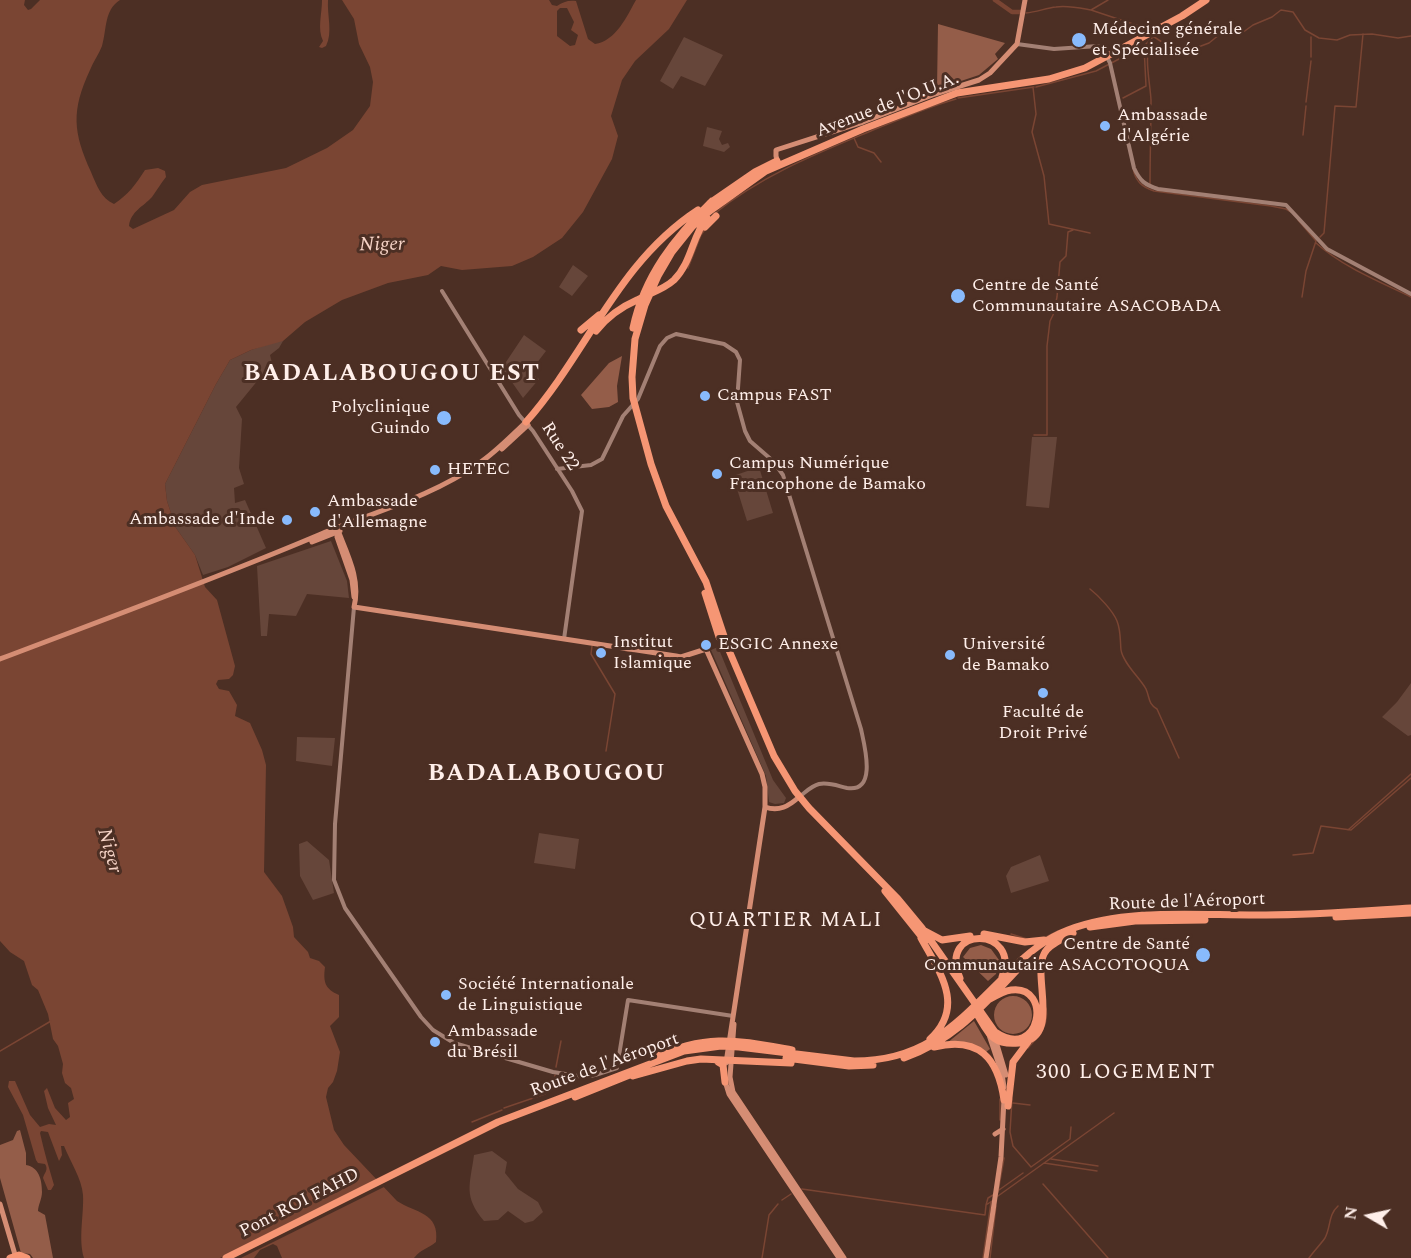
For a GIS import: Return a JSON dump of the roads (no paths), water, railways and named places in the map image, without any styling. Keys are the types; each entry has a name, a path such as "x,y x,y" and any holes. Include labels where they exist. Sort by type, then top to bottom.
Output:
{"highway":[{"name":"Avenue de l'O.U.A.","path":"715,203 755,172 940,95 973,85 1037,78 1059,73 1107,55 1199,0"},
{"name":"Avenue de l'O.U.A.","path":"1154,27 1182,16 1206,0"},
{"path":"527,423 551,396 601,324 620,309 670,283 686,264 704,221 715,203"},
{"path":"715,203 681,240 649,289 631,339 628,359 631,399 651,464 666,506 705,582 728,648 774,756 798,798 819,826 886,893 912,923 995,1032 1000,1036 1013,1039 1026,1036 1033,1030 1038,1011 1035,1002 1024,991 1009,990 990,999"},
{"path":"527,423 555,386 628,276 658,241 686,218 715,203"},
{"path":"697,236 716,216"},
{"path":"581,330 604,311"},
{"path":"594,341 601,324"},
{"path":"798,798 898,899 923,930 948,969"},
{"name":"Route de l'Aéroport","path":"926,1047 961,1020 1031,952 1049,939 1089,923 1122,917 1269,915 1411,908"},
{"name":"Route de l'Aéroport","path":"389,1179 501,1125 624,1076 686,1055 721,1048 820,1060 849,1066 883,1064 926,1047 957,1030 1024,962 1049,945 1073,933 1103,925 1135,921 1269,919 1411,913"},
{"path":"912,923 943,978 948,1002 946,1014 926,1047"},
{"path":"923,930 942,940 983,933 1035,943 1049,939"},
{"path":"1006,1103 1012,1062 1038,1031 1043,1016 1041,966 1044,954 1073,933"},
{"path":"948,969 960,943 966,937"},
{"path":"969,997 959,975 956,959 958,950 963,944 974,938 980,937 994,942 1002,951 1005,969 995,986"},
{"path":"984,1019 988,1035 996,1041 1016,1043 1030,1039"},
{"path":"624,1076 678,1048 709,1041 731,1040 803,1052 820,1060"},
{"path":"926,1047 955,1044 972,1047 984,1053 995,1066 1002,1083 1006,1103"},
{"path":"712,1060 723,1065 725,1082"},
{"path":"624,1076 687,1061 820,1060"},
{"path":"234,1258 389,1179"},
{"name":"Pont ROI FAHD","path":"226,1258 389,1179"},
{"path":"13,1258 19,1255 27,1258"}],"main road":[{"path":"1017,44 1025,1"},
{"name":"Avenue de l'O.U.A.","path":"778,163 776,150 863,122 935,94 979,80 990,73 1017,44"},
{"path":"0,659 212,579 449,485 507,445 527,423"},
{"path":"336,530 352,580 355,606 681,657 706,649 762,774 765,786 765,807 725,1082 729,1094 839,1258"},
{"path":"765,807 773,810 786,807 798,798"},
{"path":"984,1019 996,1041 1004,1066 1006,1135 1002,1145"},
{"path":"986,1258 1006,1103 1002,1074 988,1035"},
{"path":"728,1061 733,1092 844,1258"},
{"path":"996,1134 1003,1129"},
{"path":"0,1204 13,1258"},
{"path":"0,1219 13,1258"}],"street":[{"path":"1017,44 1054,49 1096,46 1107,55 1134,168 1138,177 1146,185 1158,189 1286,205 1327,249 1411,294"},
{"name":"Rue 22","path":"442,291 580,506 582,516 564,639"},
{"path":"557,468 591,465 602,459 622,416 638,399 660,346 667,338 680,334 724,344 736,352 740,360 737,402 745,431 750,441 772,460 783,475 861,729 866,761 866,776 858,787 818,784 798,798"},
{"path":"355,606 333,849 334,880 345,908 421,1017 433,1030 453,1043 573,1076 595,1075 616,1069 628,1000 733,1016"}],"water":[{"name":"Niger","path":"0,0 25,0 24,5 28,10 40,0 120,0 109,14 102,46 91,67 80,98 77,121 81,145 95,182 103,195 114,204 131,189 145,170 158,168 165,171 166,177 152,197 132,217 129,226 133,229 174,210 190,192 202,185 286,168 327,148 353,130 370,106 373,82 370,67 359,44 354,19 342,0 549,0 552,5 557,6 576,1 588,39 595,44 615,33 636,0 687,0 669,29 635,61 622,80 611,116 618,136 612,159 583,212 562,238 533,257 512,266 462,270 441,266 428,275 388,283 342,300 305,322 283,341 251,350 230,360 165,484 167,501 176,528 195,555 205,587 217,600 235,666 233,675 229,679 218,680 216,684 219,689 229,691 237,705 235,716 250,723 266,765 264,872 282,896 293,927 294,937 308,952 310,958 319,961 325,967 326,984 339,995 339,1017 330,1026 340,1052 337,1071 326,1097 334,1130 344,1145 397,1201 430,1219 436,1232 436,1242 414,1258 282,1258 277,1246 273,1244 260,1250 254,1258 84,1258 81,1235 83,1195 78,1176 64,1146 61,1146 62,1155 59,1161 48,1132 41,1131 54,1185 51,1190 48,1190 43,1178 46,1166 36,1160 23,1115 8,1087 9,1081 15,1081 30,1115 40,1127 49,1124 56,1125 48,1108 44,1091 47,1088 55,1108 66,1120 70,1117 68,1103 74,1099 71,1088 65,1083 58,1046 53,1039 48,1014 38,990 32,985 24,961 10,952 0,941","holes":["560,8 567,8 574,22 571,30 578,35 575,45 570,46 557,36 557,11"]},
{"path":"322,0 328,0 329,30 328,41 322,48 319,47 323,41 320,26"}],"waterway":[{"path":"995,0 1012,12 1020,12"},
{"path":"1026,13 1060,6 1091,10 1108,0"},
{"path":"1091,10 1139,26 1147,32"},
{"path":"1151,35 1173,49 1201,46 1219,35 1242,33 1281,10 1293,12 1305,30 1319,38 1337,40 1350,35 1372,34 1398,38 1411,36"},
{"path":"1320,237 1324,233 1335,106 1356,107 1363,34"},
{"path":"1311,37 1311,57"},
{"path":"1150,186 1151,100 1147,60 1152,38"},
{"path":"1123,98 1146,86 1144,46 1150,40"},
{"path":"1036,87 1096,71 1144,46"},
{"path":"1306,102 1311,61"},
{"path":"1033,87 1036,114 1032,132 1044,176 1049,224 1090,233"},
{"path":"958,98 1034,87"},
{"path":"714,214 752,187 793,165 878,128 956,99"},
{"path":"1303,135 1306,106"},
{"path":"854,138 858,147 874,153 881,162"},
{"path":"1133,168 1135,177 1140,183 1154,191 1271,206 1291,212"},
{"path":"1298,220 1316,241 1306,271 1302,297"},
{"path":"688,268 706,228"},
{"path":"1034,435 1047,435 1047,346 1050,321 1057,297 1060,262 1066,256 1068,232 1073,230"},
{"path":"1316,243 1349,266 1411,297"},
{"path":"1090,589 1115,617 1119,628 1122,655 1146,689 1179,758"},
{"path":"592,646 591,654 615,694 606,751"},
{"path":"626,651 633,652"},
{"path":"1348,830 1411,774"},
{"path":"1293,855 1313,853 1321,826 1351,830 1411,778"},
{"path":"1046,937 1058,931"},
{"path":"1011,934 1027,939"},
{"path":"1028,1048 1045,1025 1046,1008"},
{"path":"0,1051 51,1021"},
{"path":"556,1067 561,1041"},
{"path":"504,1108 545,1094 553,1083 555,1075"},
{"path":"1000,1099 1000,1120"},
{"path":"1012,1099 1010,1132 1013,1146 1031,1167 1070,1139 1071,1127"},
{"path":"1013,1103 1030,1105"},
{"path":"472,1122 502,1110"},
{"path":"998,1196 1114,1113"},
{"path":"998,1192 1004,1158"},
{"path":"1051,1159 1098,1166"},
{"path":"1044,1163 1097,1171"},
{"path":"999,1190 1023,1173"},
{"path":"1043,1184 1108,1258"},
{"path":"802,1189 985,1215 986,1205 992,1201"},
{"path":"782,1200 791,1194"},
{"path":"986,1205 988,1198 993,1195"},
{"path":"983,1258 991,1202"},
{"path":"762,1258 769,1215 778,1204"},
{"path":"990,1258 996,1206"},
{"path":"1309,1258 1325,1238 1333,1213 1338,1206"}],"place":[{"name":"Médecine générale et Spécialisée","path":"1079,40"},
{"name":"Ambassade d'Algérie","path":"1105,126"},
{"name":"Centre de Santé Communautaire ASACOBADA","path":"958,296"},
{"name":"Campus FAST","path":"705,396"},
{"name":"Polyclinique Guindo","path":"444,418"},
{"name":"HETEC","path":"435,470"},
{"name":"Campus Numérique Francophone de Bamako","path":"717,474"},
{"name":"Ambassade d'Allemagne","path":"315,512"},
{"name":"Ambassade d'Inde","path":"287,520"},
{"name":"ESGIC Annexe","path":"706,645"},
{"name":"Institut Islamique","path":"601,653"},
{"name":"Université de Bamako","path":"950,655"},
{"name":"Faculté de Droit Privé","path":"1043,693"},
{"name":"Centre de Santé Communautaire ASACOTOQUA","path":"1203,955"},
{"name":"Société Internationale de Linguistique","path":"446,995"},
{"name":"Ambassade du Brésil","path":"435,1042"}],"district":[{"name":"BADALABOUGOU EST","path":"392,375"},
{"name":"BADALABOUGOU","path":"547,775"},
{"name":"QUARTIER MALI","path":"786,922"},
{"name":"300 LOGEMENT","path":"1126,1074"}]}
